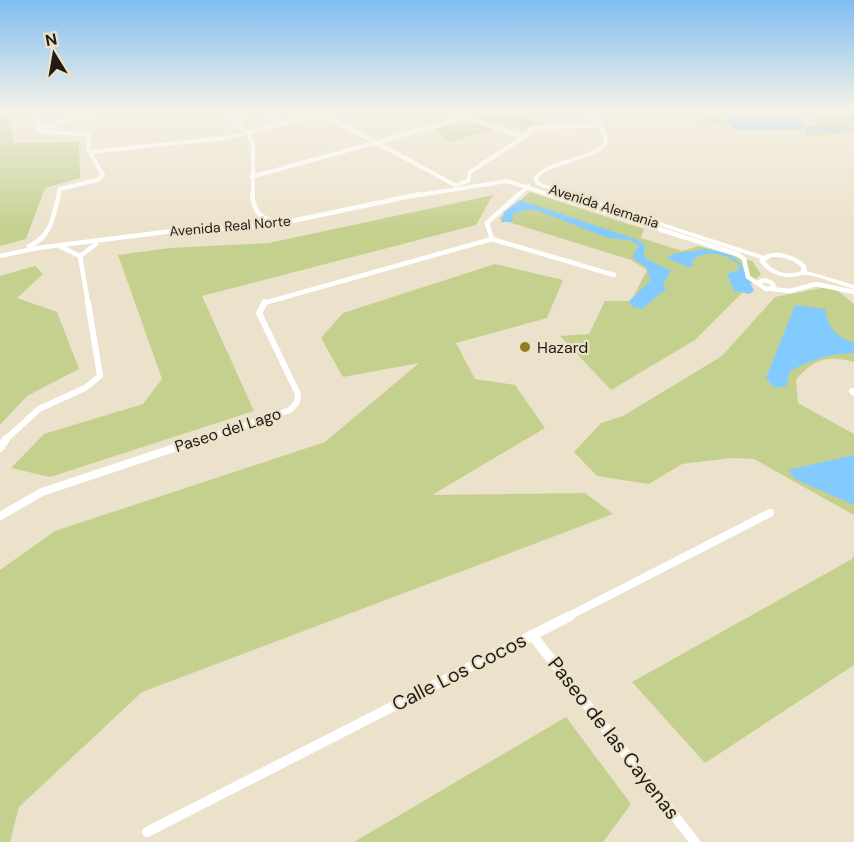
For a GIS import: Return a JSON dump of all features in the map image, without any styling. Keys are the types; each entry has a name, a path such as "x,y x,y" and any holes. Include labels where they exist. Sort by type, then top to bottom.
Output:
{"street":[{"path":"0,255 35,244 46,237 60,189 102,177 103,174 90,152 106,150"},
{"path":"253,150 251,177 257,215 262,219 273,221 466,183 470,172 503,150"},
{"path":"251,177 349,150"},
{"path":"390,150 455,185"},
{"name":"Avenida Alemania","path":"595,150 542,171 535,177 538,184 763,258"},
{"name":"Avenida Real Norte","path":"0,255 55,245 102,242 173,231 240,228 287,222 488,182 511,181 740,255 745,260 747,275 756,281 769,281 773,288 782,291 793,291 816,284 854,292"},
{"path":"529,186 499,210 487,223 492,239 614,275"},
{"name":"Paseo del Lago","path":"0,515 42,492 290,410 297,402 297,394 258,313 266,301 492,239"},
{"path":"80,256 102,242"},
{"path":"0,448 23,421 51,403 89,385 100,376 80,256 68,248 55,245"},
{"path":"804,272 801,263 792,258 774,255 763,258 765,266 780,274 797,275 804,272 854,287"},
{"name":"Calle Los Cocos","path":"147,832 770,513"},
{"name":"Paseo de las Cayenas","path":"532,635 695,842"}],"green space":[{"path":"0,150 79,150 80,178 45,188 26,239 0,246"},
{"path":"530,192 644,229 641,238 682,251 699,246 752,261 761,274 695,340 611,390 560,336 589,334 605,301 631,301 647,270 631,260 499,219"},
{"path":"493,195 476,225 202,296 254,411 50,477 11,468 44,434 143,404 162,379 118,255 170,248 269,243"},
{"path":"495,264 563,280 547,318 456,343 475,379 515,385 545,428 432,495 585,493 613,514 142,692 19,807 10,842 0,842 0,570 55,531 325,442 419,363 343,377 321,338 343,313"},
{"path":"35,266 43,274 17,298 57,312 79,369 27,396 0,425 0,276"},
{"path":"826,287 837,290 854,304 854,362 829,359 809,367 796,380 798,403 854,434 854,515 754,459 731,458 682,464 649,484 597,476 574,452 601,423 623,416 722,356 775,297"},
{"path":"854,555 854,665 705,763 632,682 852,559"},
{"path":"566,717 631,804 603,842 354,842"}],"water":[{"path":"520,200 638,240 645,245 644,254 647,259 671,271 663,284 666,289 642,309 633,307 629,301 650,281 647,268 632,257 639,245 629,240 608,238 536,210 513,214 512,222 501,222 504,212"},
{"path":"706,249 734,257 742,266 754,290 750,294 734,291 727,274 739,270 739,265 722,255 702,255 691,262 694,266 688,267 667,258 673,254"},
{"path":"795,305 825,309 828,321 834,330 854,343 854,353 829,356 805,364 790,371 786,386 774,388 766,378"},
{"path":"854,455 854,505 795,479 788,470"}],"place":[{"name":"Hazard","path":"525,347"}]}
